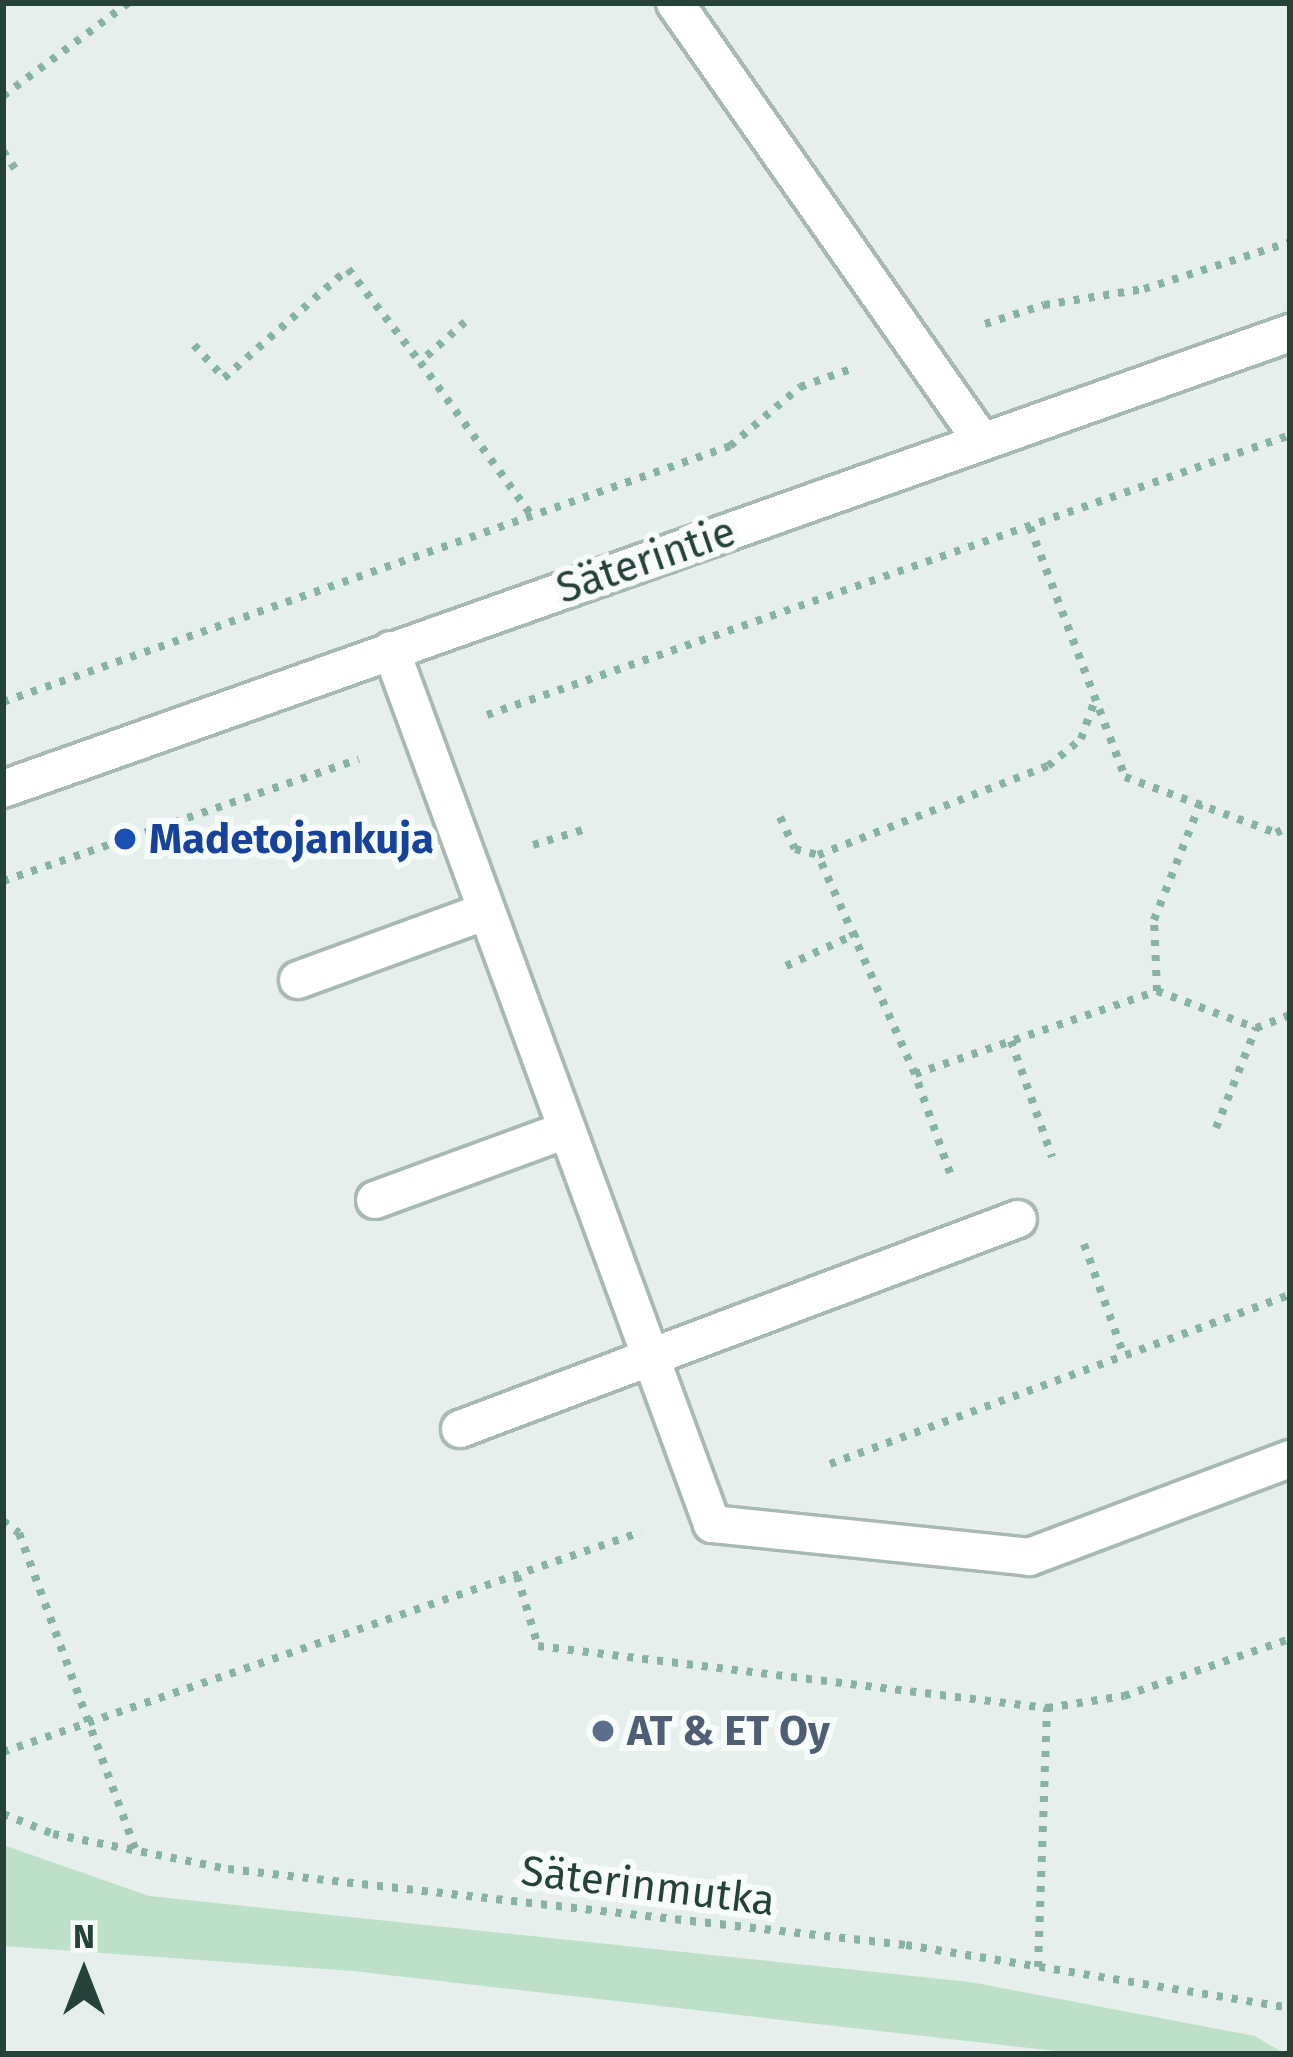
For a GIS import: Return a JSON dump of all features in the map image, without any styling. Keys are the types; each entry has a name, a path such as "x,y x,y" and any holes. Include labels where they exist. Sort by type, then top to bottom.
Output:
{"street":[{"path":"675,3 981,440"},
{"name":"Säterintie","path":"3,789 1290,333"},
{"path":"391,650 646,1359 712,1524 1029,1557 1290,1459"},
{"path":"298,980 484,912"},
{"path":"376,1200 564,1131"},
{"path":"460,1429 1018,1220"}],"path":[{"path":"3,96 128,3"},
{"path":"3,151 16,170"},
{"path":"3,702 730,446 800,387 1044,305 1144,289 1290,242"},
{"path":"194,345 224,378 348,268 532,516"},
{"path":"420,362 464,322"},
{"path":"3,880 1290,435"},
{"path":"1030,527 1125,777 1276,833 1290,826"},
{"path":"780,817 796,849 818,855 1048,766 1081,739 1095,700"},
{"path":"1157,991 1154,920 1200,804"},
{"path":"818,855 859,933 972,1235"},
{"path":"786,966 859,933"},
{"path":"915,1074 1157,991 1256,1028 1290,1015"},
{"path":"1216,1127 1256,1028"},
{"path":"3,1521 19,1533 137,1855"},
{"path":"517,1576 538,1646 1047,1708 1124,1696 1290,1639"},
{"path":"1038,1967 1047,1708"},
{"path":"3,1752 90,1726"},
{"name":"Säterinmutka","path":"3,1814 137,1855 1038,1967 1290,2008"}],"green space":[{"path":"3,1845 149,1896 970,1982 1255,2036 1285,2054 1081,2054 353,1971 3,1946"}],"place":[{"name":"Madetojankuja","path":"125,839"},
{"name":"AT & ET Oy","path":"603,1731"}]}
